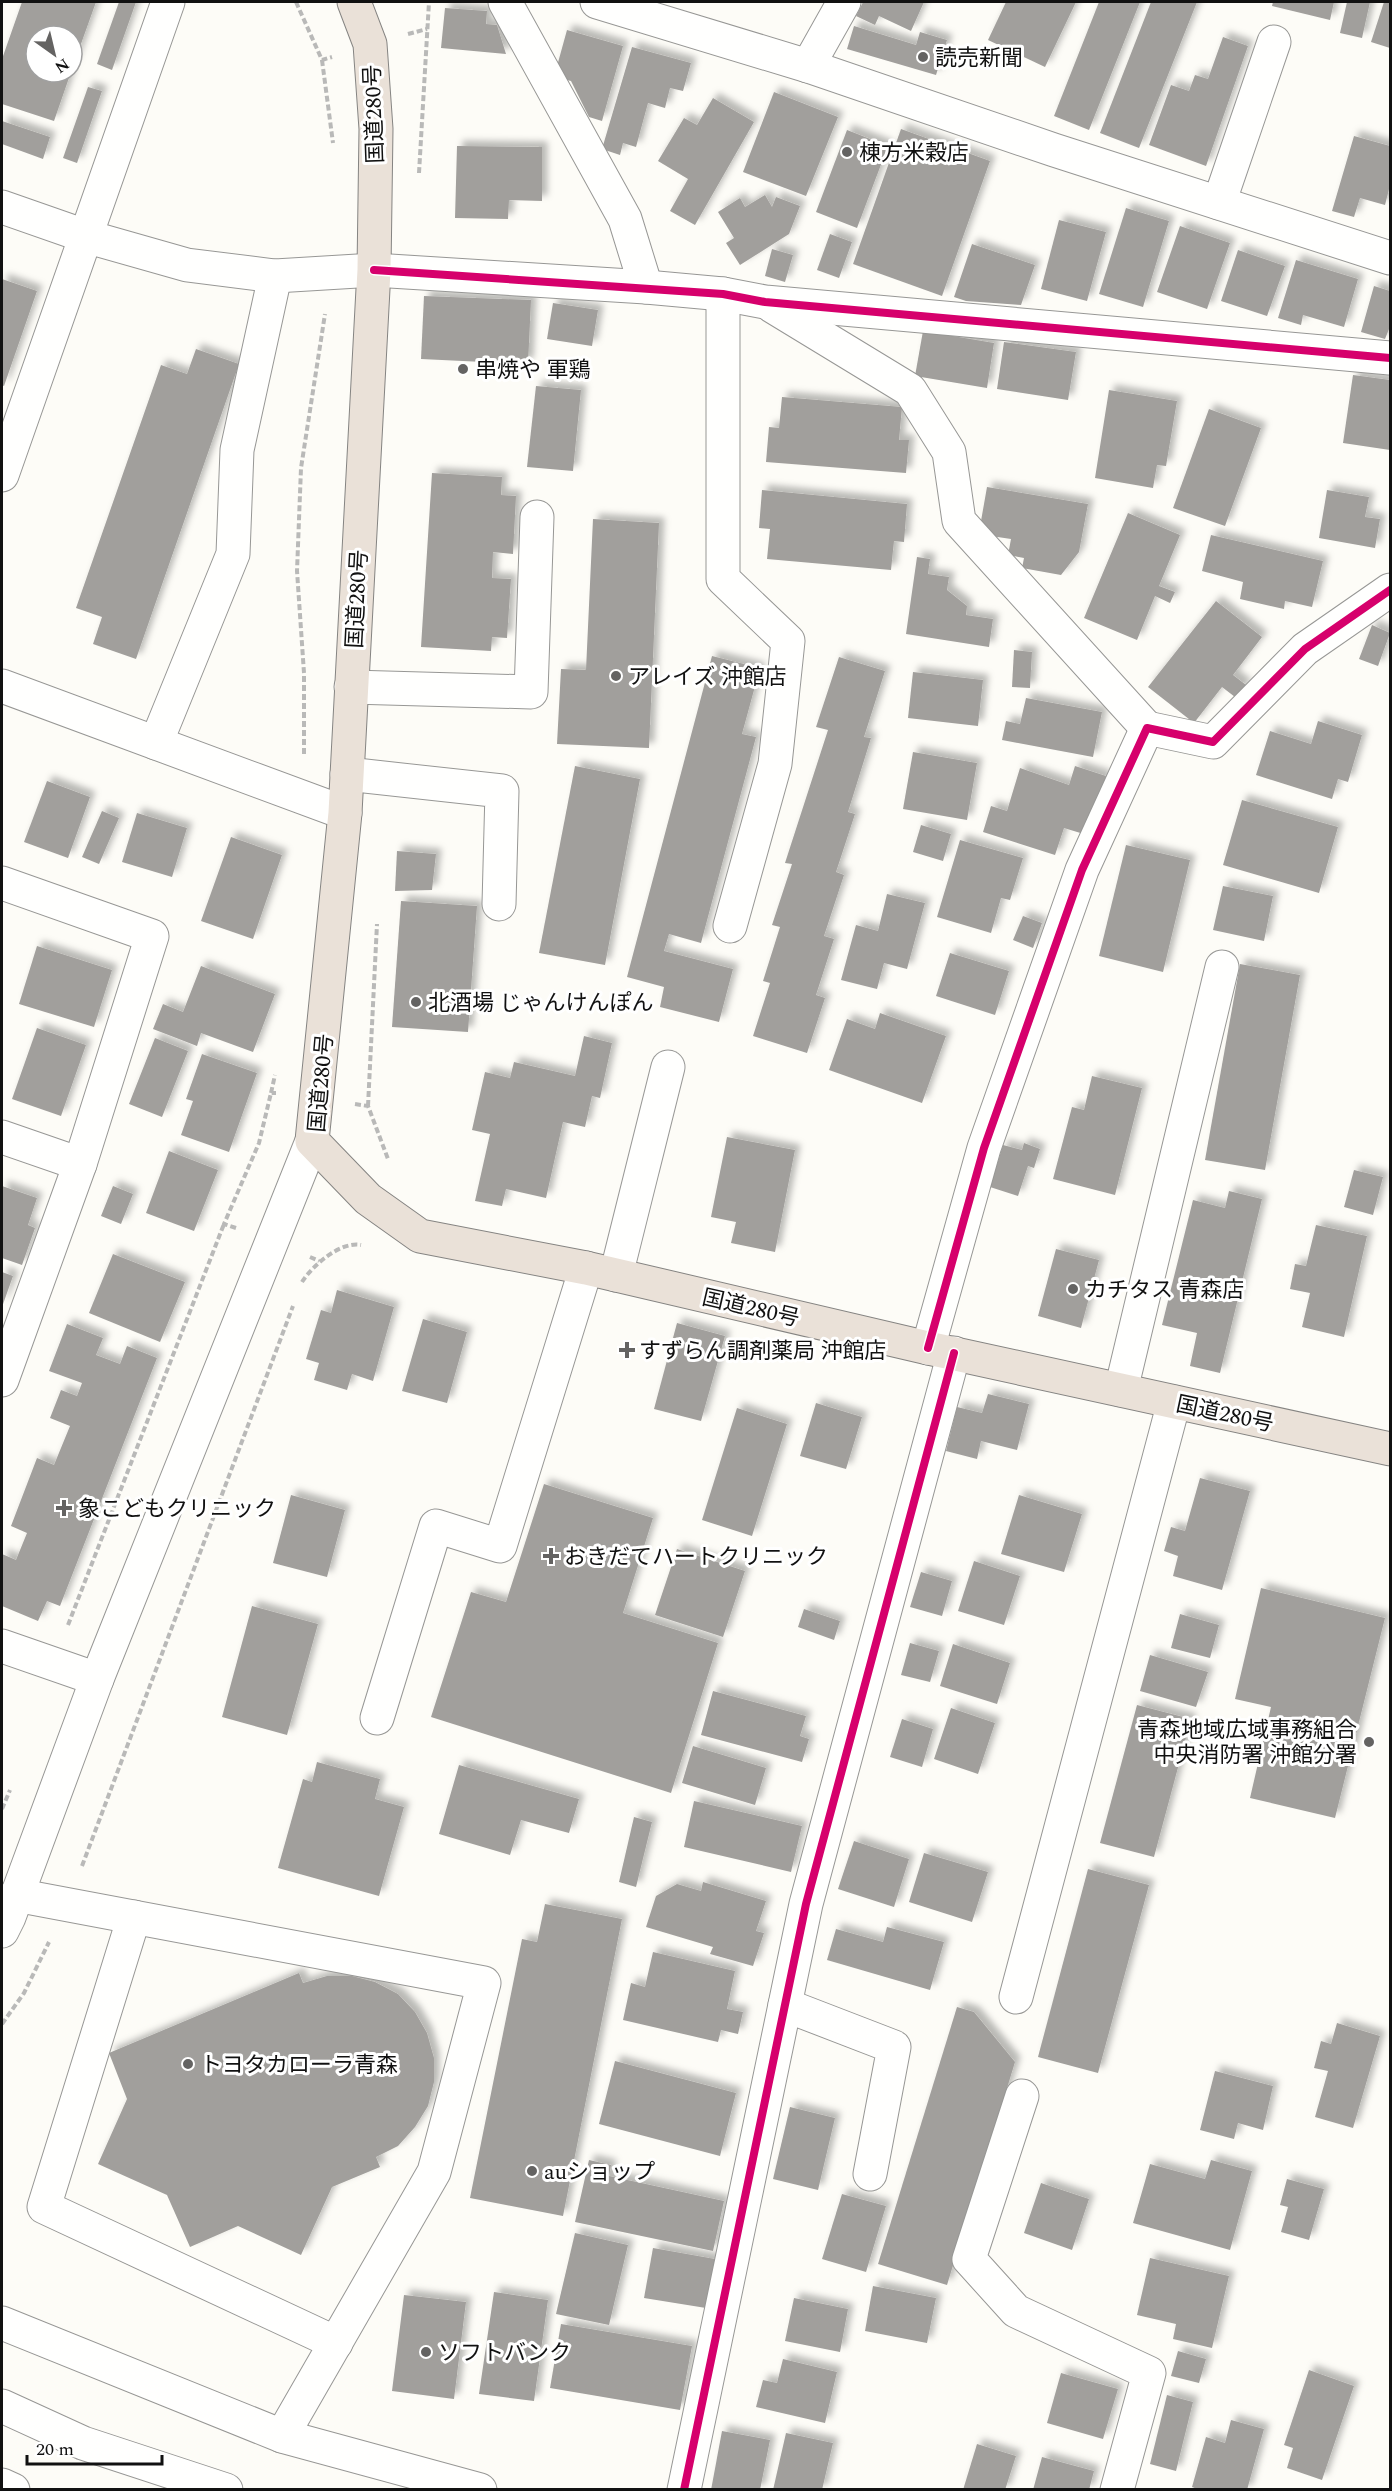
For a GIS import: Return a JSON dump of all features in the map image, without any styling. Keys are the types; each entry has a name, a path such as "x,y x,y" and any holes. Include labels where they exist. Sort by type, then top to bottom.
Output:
{"highway":[{"name":"国道280号","path":"354,2 370,44 376,129 374,270 345,813 312,1141 368,1198 420,1236 601,1272 941,1351 1390,1449"}],"street":[{"path":"2,475 168,2"},
{"path":"506,2 625,219 646,287"},
{"path":"597,2 808,66 1054,150 1390,258"},
{"path":"808,66 844,2"},
{"path":"1219,203 1274,42"},
{"path":"2,207 85,236 187,265 275,276 374,270 646,287 723,294 765,302 1390,358"},
{"path":"156,743 233,554 237,450 275,276"},
{"path":"723,294 723,579 788,641 775,764 730,926"},
{"path":"765,302 910,390 949,452 959,521 1147,728 1212,742 1305,649 1390,590"},
{"path":"351,687 531,692 537,517"},
{"path":"2,686 345,813"},
{"path":"684,2490 809,1892 941,1351 984,1148 1082,870 1147,728"},
{"path":"347,774 502,791 499,904"},
{"path":"2,883 152,936 80,1164 2,1380"},
{"path":"1121,1390 1222,967"},
{"path":"377,1718 436,1526 500,1546 601,1272 668,1067"},
{"path":"2,1137 80,1164"},
{"path":"2,1930 97,1679 312,1141"},
{"path":"1016,1997 1174,1402"},
{"path":"2,1646 97,1679"},
{"path":"16,1896 484,1983 434,2172 282,2436"},
{"path":"134,1917 44,2207 336,2343"},
{"path":"785,2005 894,2047 870,2174"},
{"path":"1022,2096 969,2259 1016,2311 1149,2373 1117,2490"},
{"path":"2,2323 282,2436 480,2490"},
{"path":"2,2406 84,2443 226,2490"},
{"path":"2,2485 13,2490"}],"path":[{"path":"322,60 333,148"},
{"path":"304,798 304,673 297,571 301,468 332,272"},
{"path":"271,1093 276,1073"},
{"path":"53,1664 224,1224"},
{"path":"298,1292 303,1280 319,1261"},
{"path":"2,2024 24,1993 67,1905 294,1303"},
{"path":"2,1809 10,1789"}],"building":[{"path":"22,2 96,2 84,36 84,24 24,24 24,84 67,84 54,121 2,104 2,59"},
{"path":"119,2 136,2 112,70 97,64"},
{"path":"863,2 924,2 911,31 879,16 875,25 856,16"},
{"path":"1006,2 1076,2 1045,67 988,40"},
{"path":"1099,2 1140,2 1089,130 1054,116"},
{"path":"1151,2 1197,2 1139,148 1100,133"},
{"path":"1273,2 1334,2 1330,20 1272,6"},
{"path":"1347,2 1370,2 1362,38 1340,33"},
{"path":"1384,2 1390,2 1390,48 1371,42"},
{"path":"445,8 487,11 486,24 497,25 506,54 441,48"},
{"path":"854,26 916,45 920,32 947,40 936,75 847,49"},
{"path":"567,30 623,46 602,121 589,117 571,81 554,77"},
{"path":"1223,37 1248,46 1206,166 1149,145 1171,85 1189,91 1195,75 1208,79"},
{"path":"632,47 691,63 683,91 670,88 665,108 648,103 636,147 623,143 620,155 602,149"},
{"path":"88,87 102,91 77,163 63,158"},
{"path":"774,92 838,117 806,196 743,172"},
{"path":"713,98 754,122 695,225 670,211 688,179 658,161 684,118 697,125"},
{"path":"2,121 50,137 43,159 2,144"},
{"path":"901,129 990,161 942,296 853,264"},
{"path":"847,130 888,146 857,228 816,212"},
{"path":"1354,136 1390,146 1390,185 1385,205 1360,198 1354,217 1332,211"},
{"path":"457,146 542,147 542,201 509,200 508,219 455,218"},
{"path":"765,195 772,207 776,197 800,206 789,234 740,265 726,243 734,238 718,212 740,198 745,207"},
{"path":"1126,208 1169,221 1143,307 1099,294"},
{"path":"1059,220 1106,232 1087,301 1041,289"},
{"path":"1180,226 1230,243 1207,309 1157,292"},
{"path":"830,234 852,242 839,278 817,270"},
{"path":"972,244 1035,265 1021,305 966,301 954,297"},
{"path":"772,249 793,255 785,282 765,276"},
{"path":"1238,250 1285,266 1267,316 1221,301"},
{"path":"1296,260 1358,279 1344,327 1303,315 1301,325 1278,318"},
{"path":"2,279 37,291 4,386 2,385"},
{"path":"1374,286 1390,291 1390,329 1385,339 1361,332"},
{"path":"424,296 531,300 528,364 421,359"},
{"path":"553,303 598,310 592,346 547,339"},
{"path":"923,331 994,343 987,388 915,376"},
{"path":"1004,342 1076,352 1068,400 997,389"},
{"path":"196,349 239,364 136,659 93,644 102,617 76,608 161,365 187,374"},
{"path":"1353,375 1390,380 1390,450 1343,443"},
{"path":"536,386 581,390 573,471 527,467"},
{"path":"1109,390 1177,401 1166,466 1157,465 1153,488 1095,478"},
{"path":"782,397 902,407 899,440 909,440 906,473 766,462 769,427 779,428"},
{"path":"1209,409 1261,428 1225,526 1173,508"},
{"path":"432,473 502,477 501,495 516,496 513,554 493,552 492,578 511,579 507,638 492,637 491,651 421,647"},
{"path":"987,487 1088,504 1079,552 1061,575 1022,568 1024,558 1008,555 1011,539 991,536 981,521"},
{"path":"762,490 907,504 904,542 894,541 891,570 767,559 770,529 759,528"},
{"path":"1327,490 1369,497 1365,517 1380,519 1375,548 1319,538"},
{"path":"1128,513 1180,535 1159,586 1175,592 1170,603 1155,596 1137,640 1084,618"},
{"path":"593,519 659,523 649,748 557,744 561,669 586,670"},
{"path":"1211,535 1323,561 1312,607 1285,601 1284,609 1240,599 1243,582 1202,571"},
{"path":"917,557 930,559 928,574 949,577 947,590 967,606 966,615 993,619 989,647 906,634"},
{"path":"1216,601 1262,637 1233,675 1246,685 1235,697 1222,687 1194,723 1148,687"},
{"path":"1372,625 1390,633 1378,666 1359,659"},
{"path":"1014,650 1032,652 1030,688 1012,687"},
{"path":"712,656 760,668 742,734 756,737 701,943 669,934 664,951 733,969 719,1022 660,1007 664,987 627,977"},
{"path":"839,657 885,671 864,737 871,738 848,812 855,814 836,872 844,875 824,936 834,939 816,995 825,998 807,1053 753,1036 770,983 763,981 780,927 772,925 792,864 785,863 828,730 816,727"},
{"path":"913,672 983,680 978,726 908,718"},
{"path":"1026,698 1102,712 1093,757 1002,740 1006,721 1020,724"},
{"path":"1318,721 1362,735 1348,782 1338,779 1332,799 1256,775 1270,731 1311,744"},
{"path":"913,752 977,763 967,820 903,809"},
{"path":"575,766 640,779 605,965 539,953"},
{"path":"1075,766 1106,776 1087,835 1064,828 1055,855 983,832 991,806 1007,811 1020,768 1069,785"},
{"path":"47,781 90,797 68,858 24,842"},
{"path":"1242,800 1338,827 1319,893 1223,865"},
{"path":"102,811 119,818 99,864 82,857"},
{"path":"137,813 187,828 172,877 122,862"},
{"path":"921,825 951,834 943,861 913,852"},
{"path":"231,837 282,855 253,939 201,921"},
{"path":"960,840 1023,858 1010,900 1001,898 991,933 937,917"},
{"path":"1126,845 1190,860 1163,972 1099,956"},
{"path":"397,851 436,854 432,890 395,891"},
{"path":"1223,886 1273,896 1264,941 1213,930"},
{"path":"887,894 925,903 907,969 884,963 877,989 841,980 856,925 878,931"},
{"path":"401,901 477,906 468,1032 392,1027"},
{"path":"1023,916 1042,923 1033,948 1013,940"},
{"path":"37,946 112,970 94,1027 19,1004"},
{"path":"950,953 1009,971 995,1015 936,996"},
{"path":"1240,964 1300,975 1265,1170 1205,1160"},
{"path":"201,966 275,994 253,1052 201,1033 197,1046 153,1029 163,1004 183,1012"},
{"path":"880,1013 946,1036 922,1103 829,1070 847,1019 875,1029"},
{"path":"37,1028 86,1045 61,1116 12,1099"},
{"path":"584,1036 612,1043 600,1098 592,1096 585,1127 563,1122 546,1198 506,1189 502,1206 475,1201 490,1134 472,1130 485,1072 510,1078 514,1062 575,1076"},
{"path":"155,1038 188,1051 162,1117 129,1104"},
{"path":"202,1054 257,1073 229,1152 181,1135 193,1101 186,1099"},
{"path":"1092,1076 1142,1088 1115,1195 1053,1179 1072,1107 1084,1110"},
{"path":"727,1137 795,1150 775,1252 731,1243 736,1222 711,1217"},
{"path":"1024,1143 1040,1149 1034,1168 1028,1166 1018,1196 990,1187 1003,1145 1022,1150"},
{"path":"169,1151 218,1170 194,1231 146,1213"},
{"path":"1354,1170 1383,1177 1373,1215 1344,1207"},
{"path":"2,1186 37,1198 28,1225 35,1228 22,1265 2,1258"},
{"path":"113,1186 133,1194 121,1224 101,1216"},
{"path":"1229,1191 1262,1199 1220,1373 1190,1366 1197,1333 1162,1325 1193,1200 1225,1208"},
{"path":"1316,1225 1367,1236 1344,1337 1302,1327 1310,1293 1290,1289 1295,1264 1306,1266"},
{"path":"1056,1249 1099,1260 1081,1328 1038,1316"},
{"path":"113,1254 185,1282 160,1342 89,1313"},
{"path":"2,1272 13,1276 2,1307"},
{"path":"337,1290 394,1307 373,1381 352,1374 347,1390 314,1380 319,1363 306,1359 321,1310 331,1313"},
{"path":"423,1319 467,1332 447,1403 402,1391"},
{"path":"677,1323 725,1336 701,1421 654,1409"},
{"path":"67,1324 103,1338 96,1355 120,1364 127,1346 157,1358 60,1606 47,1601 38,1621 2,1606 2,1554 16,1560 27,1533 11,1526 37,1458 54,1465 70,1426 50,1418 61,1390 77,1396 82,1383 49,1371"},
{"path":"988,1394 1029,1404 1017,1450 981,1441 977,1459 946,1451 957,1407 982,1413"},
{"path":"816,1403 862,1417 846,1469 800,1456"},
{"path":"737,1408 787,1424 752,1536 702,1520"},
{"path":"1200,1478 1250,1491 1222,1590 1173,1576 1178,1556 1164,1551 1171,1527 1185,1531"},
{"path":"544,1484 653,1518 623,1613 718,1643 671,1793 431,1717 471,1592 506,1602"},
{"path":"291,1495 345,1510 327,1577 273,1563"},
{"path":"1019,1495 1082,1514 1064,1572 1001,1554"},
{"path":"677,1549 745,1571 723,1637 655,1615"},
{"path":"974,1561 1020,1576 1004,1625 958,1611"},
{"path":"921,1572 952,1581 942,1616 910,1607"},
{"path":"1261,1588 1385,1618 1335,1818 1250,1798 1271,1707 1235,1699"},
{"path":"252,1606 318,1624 287,1735 222,1717"},
{"path":"804,1609 840,1621 834,1640 798,1627"},
{"path":"1180,1614 1219,1625 1210,1658 1171,1648"},
{"path":"910,1643 939,1651 930,1682 901,1675"},
{"path":"953,1644 1010,1663 997,1704 940,1686"},
{"path":"1150,1655 1208,1672 1196,1707 1140,1691"},
{"path":"713,1691 806,1716 800,1736 809,1739 802,1762 701,1735"},
{"path":"1137,1705 1191,1719 1154,1857 1100,1843"},
{"path":"951,1708 995,1723 978,1774 934,1759"},
{"path":"902,1719 933,1729 922,1767 890,1757"},
{"path":"693,1746 766,1768 755,1805 682,1783"},
{"path":"317,1762 380,1779 375,1799 404,1807 379,1896 278,1868 303,1779 312,1782"},
{"path":"459,1765 579,1799 569,1833 521,1820 510,1855 439,1834"},
{"path":"694,1801 802,1826 791,1872 684,1847"},
{"path":"634,1817 652,1822 636,1887 619,1882"},
{"path":"854,1841 909,1859 894,1907 838,1889"},
{"path":"924,1853 988,1872 972,1922 909,1902"},
{"path":"1088,1869 1149,1885 1098,2073 1038,2057"},
{"path":"703,1882 766,1901 756,1931 764,1933 753,1966 710,1954 713,1947 646,1927 656,1896 677,1884 701,1891"},
{"path":"545,1904 622,1919 563,2216 470,2198 522,1939 537,1942"},
{"path":"887,1927 944,1942 930,1990 827,1960 836,1929 883,1942"},
{"path":"653,1952 735,1971 727,2009 743,2012 738,2034 721,2030 718,2042 623,2020 631,1983 645,1987"},
{"path":"299,1973 303,1983 327,1976 352,1976 375,1982 398,1994 415,2012 427,2033 434,2058 434,2082 428,2106 415,2127 398,2146 376,2157 380,2167 332,2187 301,2255 238,2226 190,2247 167,2195 98,2164 127,2099 109,2053"},
{"path":"957,2007 974,2012 1015,2062 947,2285 878,2264"},
{"path":"1337,2023 1380,2036 1353,2128 1315,2117 1328,2071 1314,2068 1321,2041 1331,2044"},
{"path":"615,2061 736,2093 720,2156 599,2124"},
{"path":"1215,2071 1273,2086 1263,2130 1238,2123 1234,2139 1200,2130"},
{"path":"790,2107 835,2118 818,2190 773,2179"},
{"path":"589,2160 611,2165 609,2176 724,2201 713,2251 575,2222"},
{"path":"1211,2160 1252,2171 1230,2250 1133,2223 1150,2164 1205,2179"},
{"path":"1287,2179 1324,2189 1309,2240 1281,2232 1288,2207 1280,2205"},
{"path":"1041,2183 1089,2199 1072,2250 1024,2233"},
{"path":"842,2194 886,2206 866,2272 822,2259"},
{"path":"575,2233 628,2245 609,2325 556,2314"},
{"path":"653,2248 715,2259 706,2308 644,2298"},
{"path":"1150,2258 1229,2276 1212,2348 1173,2339 1176,2324 1137,2315"},
{"path":"873,2286 936,2298 927,2343 865,2331"},
{"path":"494,2292 548,2300 534,2401 479,2394"},
{"path":"404,2295 466,2302 454,2399 392,2391"},
{"path":"794,2298 848,2309 840,2352 785,2341"},
{"path":"561,2324 692,2346 680,2410 550,2388"},
{"path":"1178,2351 1206,2359 1199,2383 1171,2376"},
{"path":"783,2359 837,2372 825,2423 756,2407 763,2380 777,2383"},
{"path":"1309,2370 1354,2386 1322,2480 1287,2468 1293,2448 1284,2445"},
{"path":"1061,2373 1118,2389 1103,2439 1047,2423"},
{"path":"1167,2395 1193,2402 1176,2471 1150,2464"},
{"path":"1231,2420 1264,2429 1247,2490 1200,2490 1192,2487 1206,2437 1225,2443"},
{"path":"722,2431 770,2440 760,2490 711,2490"},
{"path":"786,2433 833,2443 822,2490 773,2490"},
{"path":"977,2444 1016,2456 1005,2490 963,2490"},
{"path":"1042,2457 1094,2471 1089,2490 1033,2490"}],"cycle path":[{"path":"374,270 723,294 765,302 1390,358"},
{"path":"928,1348 984,1148 1082,870 1147,728 1213,742 1305,649 1390,590"},
{"path":"684,2490 806,1904 954,1353"}],"place":[{"name":"読売新聞","path":"923,57"},
{"name":"棟方米穀店","path":"847,152"},
{"name":"串焼や 軍鶏","path":"463,369"},
{"name":"アレイズ 沖館店","path":"616,676"},
{"name":"北酒場 じゃんけんぽん","path":"416,1002"},
{"name":"カチタス 青森店","path":"1073,1289"},
{"name":"すずらん調剤薬局 沖館店","path":"627,1350"},
{"name":"象こどもクリニック","path":"64,1508"},
{"name":"おきだてハートクリニック","path":"551,1556"},
{"name":"青森地域広域事務組合 中央消防署 沖館分署","path":"1369,1742"},
{"name":"トヨタカローラ青森","path":"188,2064"},
{"name":"auショップ","path":"532,2171"},
{"name":"ソフトバンク","path":"426,2352"}]}
